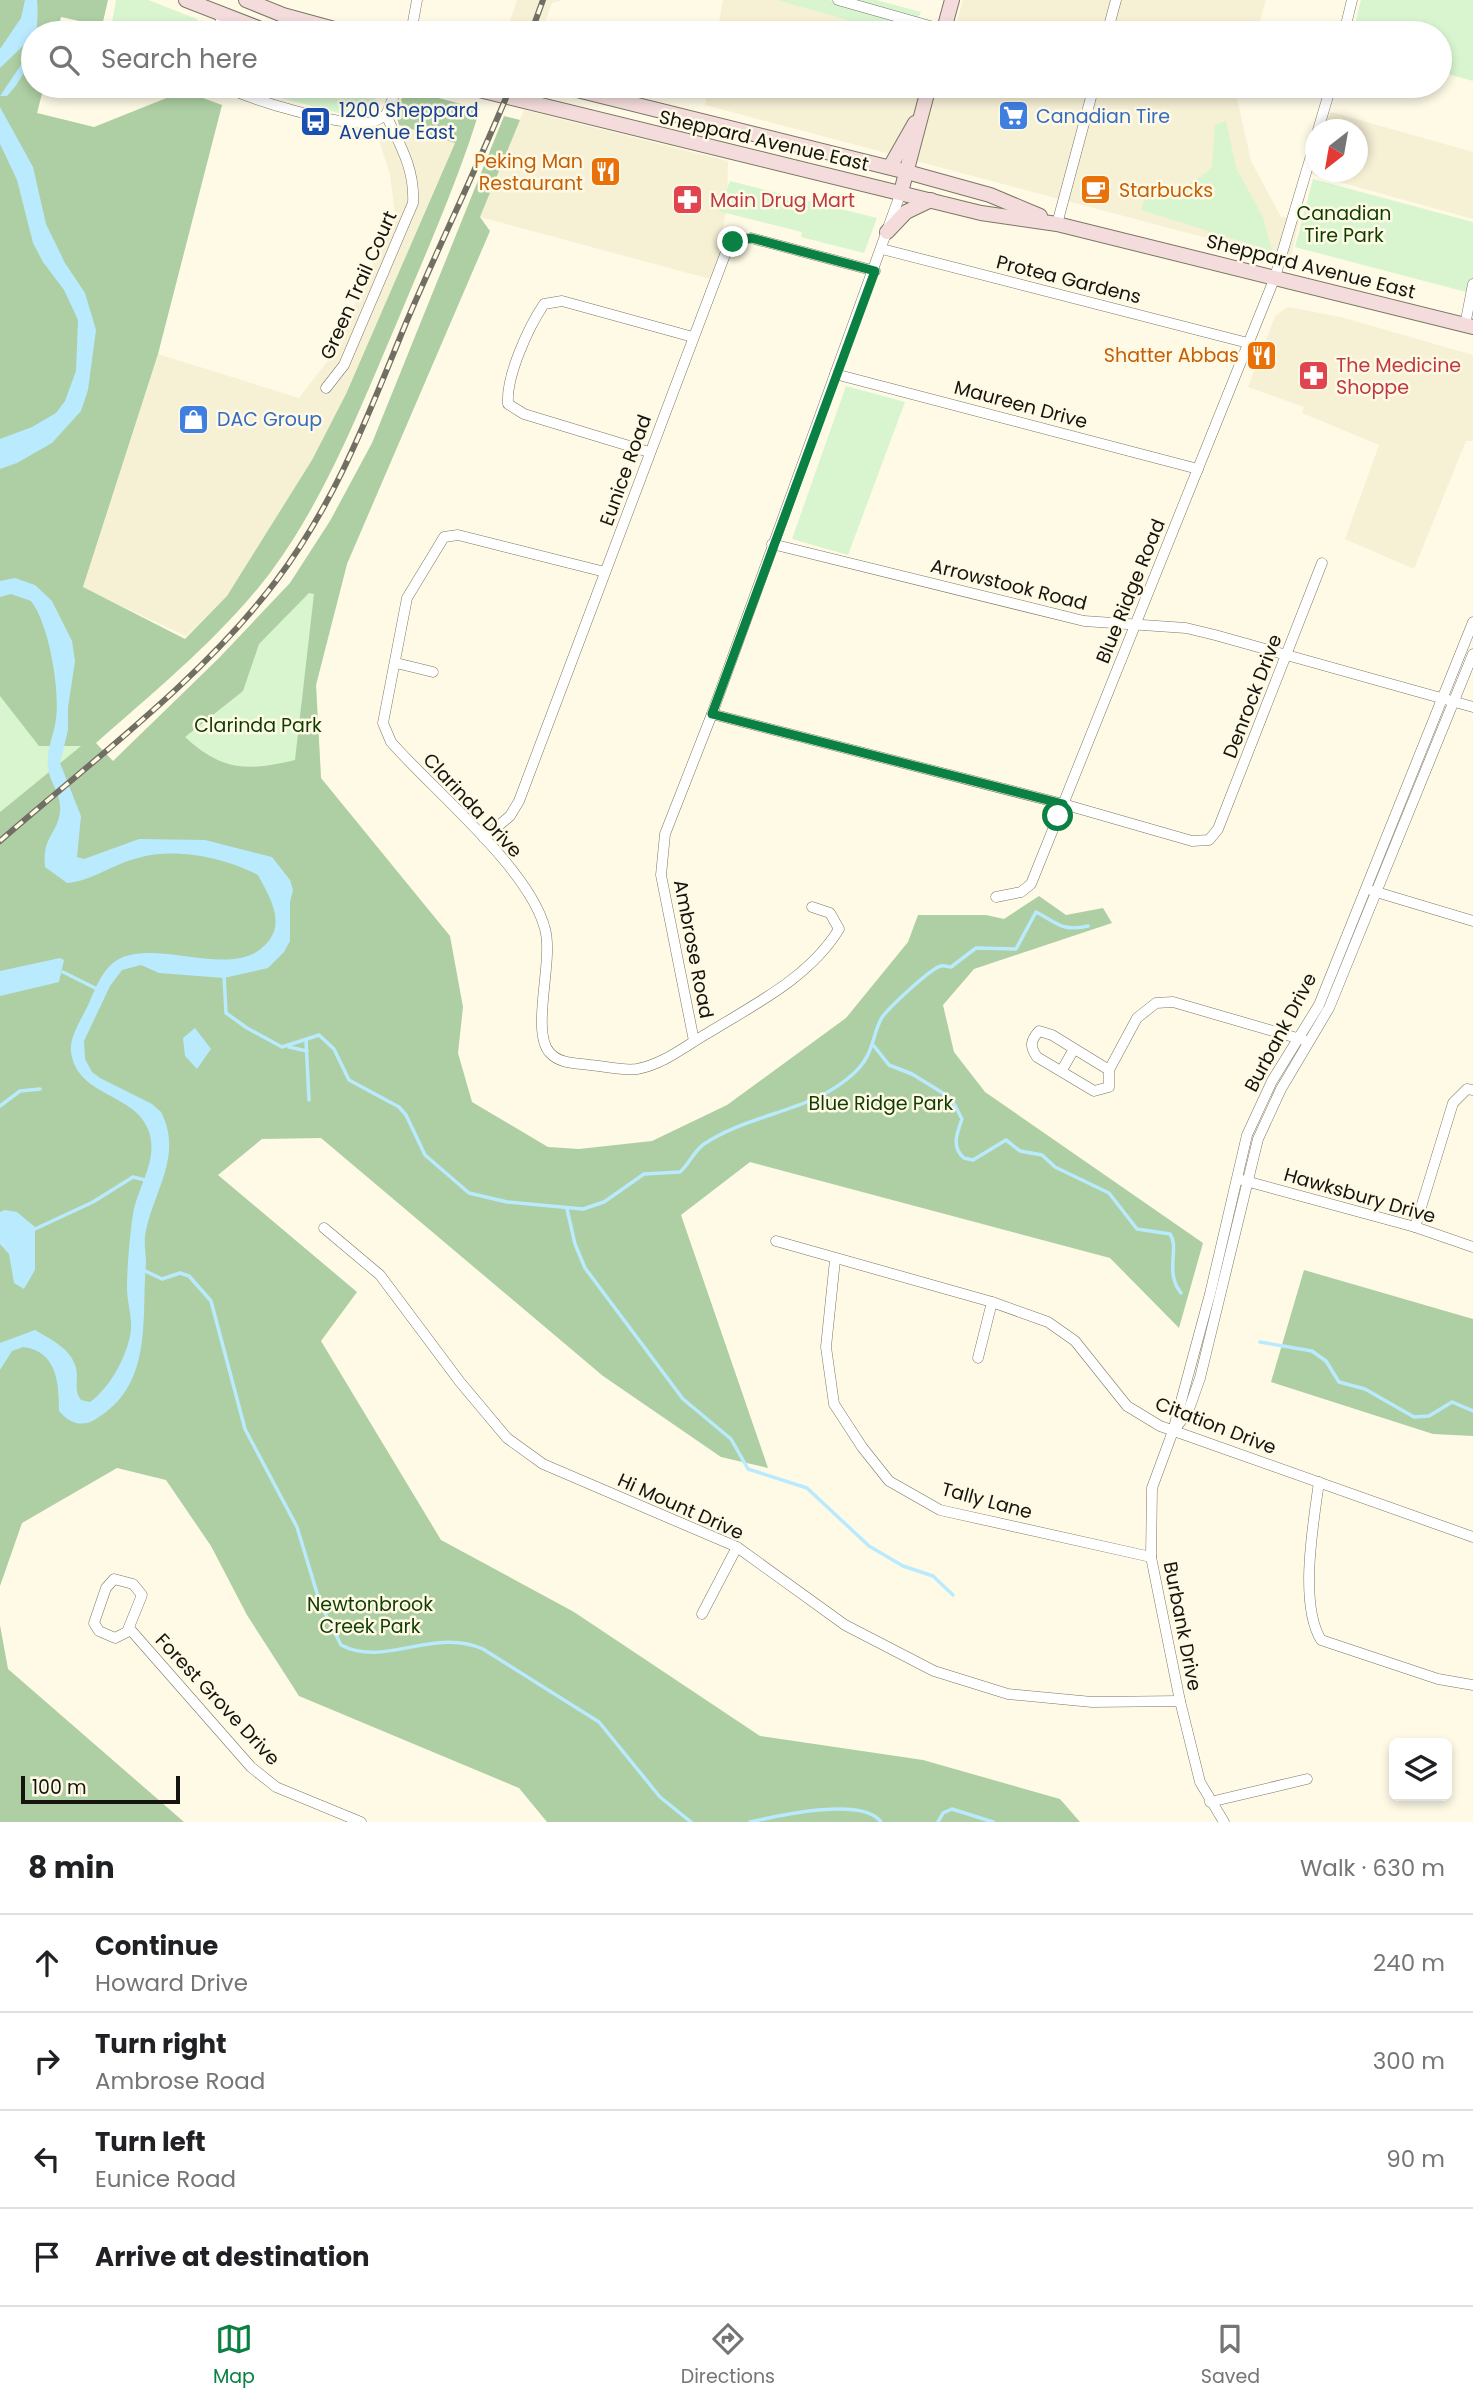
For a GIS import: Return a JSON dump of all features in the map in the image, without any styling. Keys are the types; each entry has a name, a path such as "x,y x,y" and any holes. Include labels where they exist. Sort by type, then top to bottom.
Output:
{"main road":[{"path":"187,0 239,21"},
{"path":"246,0 305,21"},
{"path":"946,21 952,0"},
{"name":"Sheppard Avenue East","path":"513,98 981,213 1058,224 1469,326"},
{"name":"Sheppard Avenue East","path":"610,98 890,167 990,195 1058,224"},
{"path":"901,192 926,98"},
{"path":"890,167 922,110"},
{"path":"887,232 906,212 931,200"}],"street":[{"path":"838,0 909,21"},
{"path":"1110,21 1116,0"},
{"path":"1347,21 1352,0"},
{"path":"413,21 414,1"},
{"path":"221,21 223,15"},
{"path":"254,98 348,122 372,122 386,115 393,98"},
{"path":"1058,224 1091,98"},
{"path":"1321,119 1327,98"},
{"name":"Green Trail Court","path":"326,388 344,365 413,203 414,181 409,161 386,115"},
{"name":"Blue Ridge Road","path":"996,897 1021,892 1031,884 1275,277 1305,174"},
{"name":"Ambrose Road","path":"694,1041 662,875 665,834 875,271 901,192"},
{"name":"Eunice Road","path":"484,838 510,816 519,801 720,263 733,242 751,238 875,271"},
{"name":"Protea Gardens","path":"882,249 1248,343"},
{"path":"1469,326 1473,284"},
{"path":"649,452 524,414 508,404 507,391 532,322 544,304 562,302 693,337"},
{"name":"Maureen Drive","path":"835,374 1198,469"},
{"name":"Clarinda Drive","path":"605,572 458,535 444,537 407,598 383,723 391,742 484,838 531,896 546,929 548,971 541,1038 551,1054 565,1062 636,1069 666,1059 780,989 828,948 839,929 830,913 811,907"},
{"name":"Arrowstook Road","path":"772,544 1084,621 1186,628 1473,707"},
{"name":"Denrock Drive","path":"1063,804 1192,841 1209,840 1218,829 1322,562"},
{"name":"Burbank Drive","path":"1224,1822 1200,1782 1180,1701 1151,1557 1152,1488 1173,1431 1210,1294 1247,1135 1272,1082 1319,1004 1473,622"},
{"name":"Burbank Drive","path":"1173,1431 1188,1412 1200,1378 1258,1139 1281,1089 1329,1008 1473,654"},
{"path":"396,663 433,672"},
{"path":"712,714 1063,804"},
{"path":"1366,889 1473,921"},
{"path":"1109,1070 1052,1035 1039,1031 1032,1039 1031,1049 1037,1057 1094,1091 1109,1087 1109,1070 1138,1018 1156,1003 1173,1002 1311,1042"},
{"path":"1062,1070 1074,1049"},
{"path":"1415,1227 1453,1103 1466,1089 1473,1090"},
{"name":"Hawksbury Drive","path":"1236,1178 1415,1227 1473,1247"},
{"name":"Hi Mount Drive","path":"324,1228 380,1275 460,1382 508,1438 543,1464 737,1547 845,1625 934,1671 1009,1694 1092,1702 1180,1701"},
{"name":"Citation Drive","path":"776,1241 835,1260 992,1302 1048,1322 1075,1342 1127,1406 1160,1426 1473,1537"},
{"name":"Tally Lane","path":"835,1260 826,1347 834,1404 889,1481 940,1510 1151,1557"},
{"path":"978,1357 992,1302"},
{"path":"1319,1482 1308,1600 1311,1624 1321,1640 1438,1679 1473,1685"},
{"path":"702,1614 737,1547"},
{"name":"Forest Grove Drive","path":"114,1579 133,1584 142,1595 129,1628 124,1636 115,1638 99,1631 94,1623 106,1588 114,1579"},
{"name":"Forest Grove Drive","path":"129,1628 251,1767 276,1787 361,1822"},
{"path":"1210,1802 1307,1779"}],"shaded area":[{"path":"517,0 563,0 552,3 545,21 510,21"},
{"path":"723,0 829,0 911,21 719,21"},
{"path":"963,0 1266,0 1260,21 957,21"},
{"path":"706,98 1237,98 1251,161 1281,217 1287,217 1305,167 1305,182 1308,182 1290,260 705,105"},
{"path":"524,110 728,161 727,206 714,280 480,217"},
{"path":"1331,112 1356,119 1327,119"},
{"path":"1368,122 1473,152 1473,219 1339,182 1368,182"},
{"path":"399,125 455,142 345,396 312,460 227,597 186,636 83,588 158,354 299,398 332,355 395,215 390,175 379,140"},
{"path":"1288,307 1341,317 1473,355 1473,441 1466,441 1414,569 1345,539 1379,445 1302,413 1304,407 1248,387 1275,316"}],"green space":[{"path":"0,0 108,0 103,21 79,21 61,17 60,21 21,21 21,98 41,98 37,113 94,127 166,98 203,98 222,105 158,354 83,587 185,639 227,596 312,460 346,394 455,143 399,125 396,115 402,98 439,98 480,109 451,192 395,327 340,454 308,515 270,573 231,619 96,743 113,761 220,657 290,583 330,521 372,443 504,116 520,120 480,217 490,231 347,564 316,685 321,778 450,936 463,1007 458,1053 472,1102 548,1147 579,1149 652,1141 727,1105 846,1018 908,942 918,915 986,915 1004,919 1039,896 1066,915 1103,908 1112,923 974,969 943,1005 954,1052 985,1092 1203,1243 1179,1328 1110,1258 750,1162 681,1215 768,1468 721,1457 603,1376 321,1138 262,1139 218,1175 357,1292 321,1341 441,1540 574,1612 760,1736 923,1760 1060,1799 1080,1822 547,1822 519,1788 299,1696 247,1615 211,1546 166,1480 117,1468 22,1523 0,1586 0,812 81,746 39,746 0,696","holes":["309,593 314,594 295,760 263,766 237,766 212,757 185,737 243,691 259,644"]},
{"path":"116,0 148,0 197,21 112,21"},
{"path":"777,0 829,0 911,21 851,21"},
{"path":"853,0 876,0 921,12 918,18"},
{"path":"1361,0 1473,0 1473,81 1452,75 1452,21 1356,21"},
{"path":"282,98 376,98 374,109 354,117"},
{"path":"1226,121 1236,168 1263,217 1272,251 1141,210 1146,195 1182,187 1212,167 1215,125"},
{"path":"730,181 877,218 864,253 801,237 802,232 718,211"},
{"name":"Canadian Tire Park","path":"1312,182 1324,182 1473,222 1473,281 1470,293 1295,247"},
{"path":"846,386 905,402 848,555 792,539"},
{"name":"Clarinda Park","path":"330,521 347,564 316,685 321,778 260,795 154,740 220,657 290,583"},
{"path":"0,664 148,691 0,812"},
{"path":"1304,1270 1473,1319 1473,1436 1433,1434 1271,1382"},
{"path":"0,1625 8,1669 184,1822 0,1822"}],"water":[{"path":"25,0 37,0 37,21 21,21 21,48 0,68 0,49 21,18"},
{"path":"21,65 21,77 15,86 7,96 0,96"},
{"path":"0,107 33,167 46,224 65,263 85,293 96,330 88,390 81,411 52,443 17,463 0,469 0,439 32,427 56,413 65,401 76,371 78,320 64,290 43,262 33,243 17,180 0,144"},
{"path":"15,578 35,585 52,601 72,641 75,661 68,708 68,730 60,763 81,816 77,857 84,859 139,839 205,840 272,857 290,880 293,890 290,902 290,941 284,952 268,968 224,978 159,973 141,965 122,970 110,986 84,1041 85,1059 92,1072 152,1104 161,1112 169,1144 168,1159 145,1236 143,1328 136,1369 128,1388 115,1405 91,1422 81,1424 67,1419 59,1411 57,1380 54,1370 43,1355 23,1347 12,1351 0,1370 0,1343 35,1330 70,1355 76,1368 79,1396 81,1400 90,1402 111,1380 129,1340 131,1325 127,1288 131,1231 133,1214 150,1160 151,1138 140,1116 130,1107 83,1078 75,1066 71,1052 74,1033 102,976 116,961 140,953 237,959 253,954 267,943 273,935 275,918 271,900 258,875 215,859 183,854 152,855 67,883 45,867 46,849 60,812 48,761 56,719 55,675 43,625 31,601 11,594 0,597 0,581"},
{"path":"60,958 64,960 59,982 0,996 0,971"},
{"path":"195,1028 211,1049 197,1069 185,1056 183,1038"},
{"path":"0,1212 17,1212 35,1227 35,1270 24,1289 14,1283 9,1254 0,1244"}],"waterway":[{"path":"224,975 226,1013 282,1047 319,1035 334,1049 349,1080 399,1107 406,1115 425,1155 469,1193 507,1202 583,1209 604,1202 644,1174 680,1172 700,1147 722,1134 800,1105 837,1087 865,1060 881,1019 909,990 936,968 951,967 976,948 1016,949 1036,912 1065,927 1088,926"},
{"path":"63,972 99,990"},
{"path":"306,1040 309,1100"},
{"path":"874,1046 889,1065 912,1074 951,1098 962,1119 956,1145 964,1158 973,1160 1006,1140 1020,1151 1042,1155 1055,1167 1109,1193 1137,1229 1170,1234 1174,1246 1174,1277 1181,1293"},
{"path":"289,1047 307,1051"},
{"path":"0,1106 20,1091 40,1089"},
{"path":"35,1229 93,1202 133,1177 149,1181"},
{"path":"567,1209 575,1244 585,1268 683,1399 731,1439 748,1469 807,1488 869,1546 903,1566 933,1576 953,1595"},
{"path":"141,1269 162,1279 180,1273 189,1276 211,1301 245,1429 297,1527 320,1603 341,1645 357,1651 374,1652 446,1642 465,1643 483,1649 599,1722 660,1797 691,1822"},
{"path":"1260,1342 1312,1351 1326,1361 1339,1382 1365,1389 1414,1417 1429,1416 1452,1402 1473,1411"},
{"path":"750,1822 839,1809 871,1814 881,1822"},
{"path":"938,1822 943,1813 952,1809 993,1822"}],"railway":[{"path":"535,21 543,0"},
{"path":"0,841 109,749 215,652 247,617 298,550 350,456 506,98"}],"place":[{"name":"Canadian Tire","path":"1013,116"},
{"name":"1200 Sheppard Avenue East","path":"316,121"},
{"name":"Peking Man Restaurant","path":"606,172"},
{"name":"Starbucks","path":"1096,190"},
{"name":"Main Drug Mart","path":"687,200"},
{"name":"Shatter Abbas","path":"1262,355"},
{"name":"The Medicine Shoppe","path":"1313,376"},
{"name":"DAC Group","path":"194,419"}],"route":[{"path":"733,242 751,238 875,271 772,544 712,714 1063,804 1058,816"}],"park label":[{"name":"Blue Ridge Park","path":"881,1103"},
{"name":"Newtonbrook Creek Park","path":"370,1615"}]}
